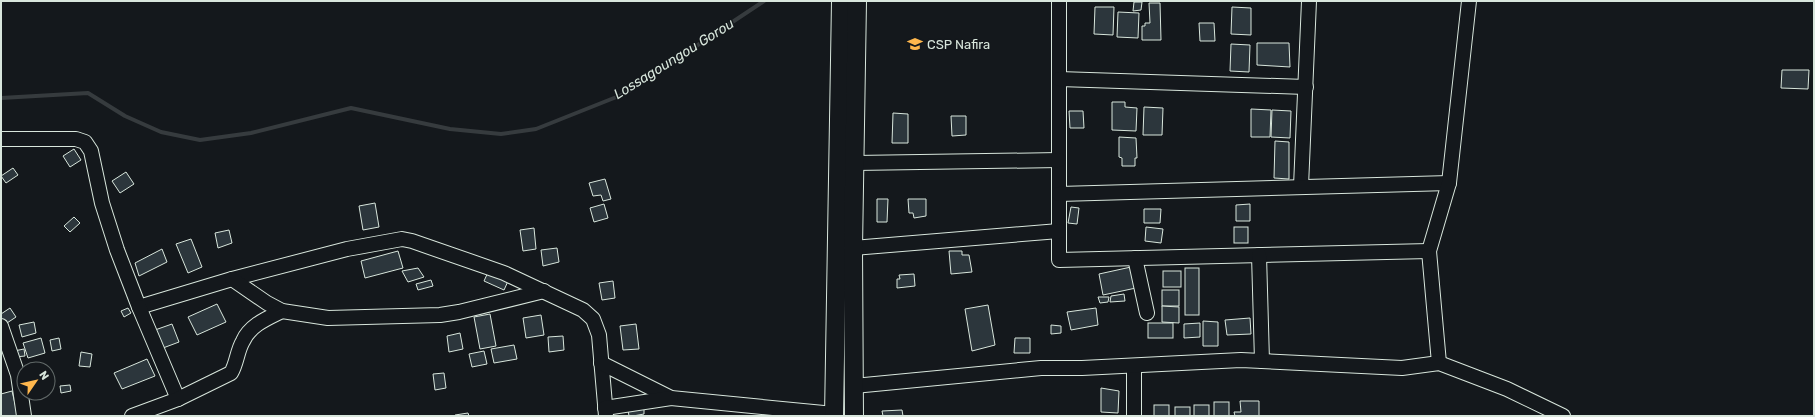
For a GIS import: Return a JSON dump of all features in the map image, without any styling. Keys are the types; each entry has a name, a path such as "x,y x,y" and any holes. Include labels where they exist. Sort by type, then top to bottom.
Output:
{"main road":[{"path":"834,415 842,1"},
{"path":"854,416 853,248 857,1"}],"street":[{"path":"1059,1 1059,260 1429,251"},
{"path":"1302,186 1309,1"},
{"path":"1439,363 1429,251 1449,183 1470,1"},
{"path":"1059,79 1306,86"},
{"path":"1,139 76,139 85,142 90,151 102,203 117,250 139,307 178,399"},
{"path":"855,163 1059,160"},
{"path":"1059,194 1449,183"},
{"path":"853,248 1059,231"},
{"path":"139,307 232,279 347,248 402,239 504,273 583,310 593,319 599,335 606,412 672,398 834,415"},
{"path":"1259,255 1262,361"},
{"path":"1135,258 1147,313"},
{"path":"232,279 282,311 328,318 440,315 459,312 544,291"},
{"path":"132,416 178,399 231,373 242,341 249,331 282,311"},
{"path":"1,326 18,375 24,416"},
{"path":"854,386 1010,371 1241,360 1402,368 1439,363 1507,389 1563,416"},
{"path":"601,363 672,398"},
{"path":"1134,366 1134,416"}],"building":[{"path":"1134,2 1142,2 1141,10 1133,11"},
{"path":"1149,3 1160,3 1161,40 1142,40 1142,26 1145,26 1145,23 1150,23"},
{"path":"1095,7 1114,7 1113,35 1094,34"},
{"path":"1232,7 1251,8 1251,35 1231,34"},
{"path":"1118,12 1139,13 1138,38 1117,37"},
{"path":"1199,23 1214,23 1215,41 1200,41"},
{"path":"1257,43 1289,43 1290,67 1257,65"},
{"path":"1231,44 1250,45 1249,72 1230,71"},
{"path":"1782,70 1809,70 1808,89 1781,88"},
{"path":"1112,102 1125,102 1125,107 1137,108 1136,131 1112,130"},
{"path":"1144,107 1163,108 1162,135 1143,135"},
{"path":"1251,109 1271,110 1270,137 1251,137"},
{"path":"1272,110 1291,111 1290,138 1271,137"},
{"path":"1069,111 1083,111 1084,128 1070,128"},
{"path":"893,113 908,114 908,143 892,143"},
{"path":"951,116 966,116 966,135 952,136"},
{"path":"1119,137 1136,138 1137,158 1135,158 1135,166 1122,166 1122,158 1119,157"},
{"path":"1275,141 1289,142 1289,179 1274,178"},
{"path":"74,149 81,160 70,167 63,156"},
{"path":"13,168 18,175 6,183 1,176"},
{"path":"126,172 134,184 120,193 112,181"},
{"path":"605,179 611,199 603,201 601,195 593,196 589,183"},
{"path":"877,199 888,199 887,222 877,222"},
{"path":"908,199 926,199 926,216 914,218 913,213 909,213"},
{"path":"375,203 379,227 363,230 359,206"},
{"path":"604,204 608,218 594,222 590,208"},
{"path":"1250,204 1250,221 1236,221 1236,205"},
{"path":"1071,207 1079,208 1077,224 1068,223"},
{"path":"1144,209 1161,209 1160,223 1144,223"},
{"path":"74,217 80,223 70,232 64,226"},
{"path":"1146,227 1163,229 1161,243 1145,241"},
{"path":"1234,227 1248,227 1248,243 1234,243"},
{"path":"534,228 536,249 523,251 520,230"},
{"path":"229,230 232,243 218,248 215,233"},
{"path":"191,239 202,267 188,273 176,244"},
{"path":"557,248 559,262 543,266 541,250"},
{"path":"162,249 167,262 139,276 135,263"},
{"path":"398,251 403,268 365,278 361,261"},
{"path":"949,251 962,251 962,255 969,255 972,272 951,274"},
{"path":"1131,267 1136,288 1103,295 1099,274"},
{"path":"418,268 424,277 408,282 402,271"},
{"path":"1185,268 1199,268 1199,315 1185,315"},
{"path":"489,270 509,279 504,290 484,281"},
{"path":"1163,271 1181,271 1181,287 1163,287"},
{"path":"914,274 915,286 897,288 897,279 900,279 899,275"},
{"path":"431,280 433,286 418,290 416,284"},
{"path":"613,281 615,298 602,300 599,283"},
{"path":"1162,290 1179,290 1179,306 1162,306"},
{"path":"1124,294 1125,301 1110,302 1111,296"},
{"path":"1098,297 1109,297 1108,302 1100,303"},
{"path":"217,304 226,322 197,335 188,317"},
{"path":"988,305 995,345 972,351 965,309"},
{"path":"1162,306 1179,307 1179,323 1162,322"},
{"path":"10,308 16,317 4,325 1,320 1,314"},
{"path":"128,308 131,313 124,317 121,311"},
{"path":"1096,308 1098,325 1071,330 1067,312"},
{"path":"490,314 496,346 480,349 474,317"},
{"path":"541,315 544,335 526,338 523,318"},
{"path":"1250,318 1251,334 1227,335 1225,320"},
{"path":"1203,321 1218,322 1218,346 1203,346"},
{"path":"34,322 36,333 22,337 19,325"},
{"path":"1148,323 1173,323 1173,338 1148,338"},
{"path":"1200,323 1200,337 1184,338 1184,324"},
{"path":"172,324 179,342 163,348 155,330"},
{"path":"636,324 639,349 623,350 620,326"},
{"path":"1051,325 1061,326 1061,333 1051,334"},
{"path":"460,333 463,349 449,352 447,336"},
{"path":"563,336 564,350 549,352 548,337"},
{"path":"41,338 45,353 28,358 23,343"},
{"path":"59,338 61,349 52,351 50,340"},
{"path":"1015,338 1030,338 1030,353 1014,353"},
{"path":"514,345 517,359 494,363 491,349"},
{"path":"24,349 25,356 15,357 14,351"},
{"path":"484,351 487,364 472,367 469,354"},
{"path":"81,352 92,354 90,367 79,366"},
{"path":"147,359 155,376 122,389 114,373"},
{"path":"444,373 446,388 435,390 433,374"},
{"path":"70,385 71,391 61,393 60,386"},
{"path":"1101,388 1119,391 1118,413 1101,412"},
{"path":"12,391 18,416 1,416 1,394"},
{"path":"1240,401 1259,401 1259,416 1235,416 1234,412 1241,412"},
{"path":"1214,402 1229,402 1229,416 1214,416"},
{"path":"1154,405 1169,405 1169,416 1154,416"},
{"path":"1194,405 1209,405 1209,416 1194,416"},
{"path":"1175,407 1190,407 1190,416 1175,416"},
{"path":"644,409 644,414 629,416 628,410"},
{"path":"902,410 903,416 883,416 882,411"},
{"path":"468,413 469,416 455,416 455,415"}],"waterway":[{"name":"Lossagoungou Gorou","path":"1,98 88,93 125,116 161,132 200,140 251,133 351,108 450,129 501,134 536,129 624,94 764,1"}],"place":[{"name":"CSP Nafira","path":"915,44"}]}
